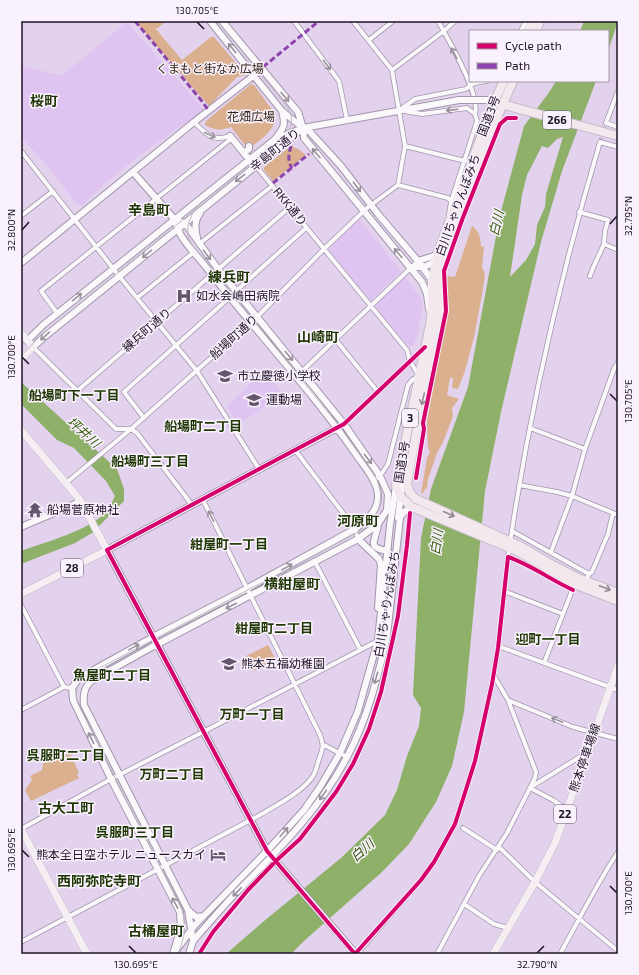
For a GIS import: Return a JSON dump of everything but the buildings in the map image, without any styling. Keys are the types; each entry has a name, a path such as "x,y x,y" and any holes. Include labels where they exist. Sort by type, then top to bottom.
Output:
{"highway":[{"path":"528,30 533,21"},
{"name":"国道3号","path":"408,501 410,493 408,485 413,448 438,325 440,307 439,292 441,252 444,234 491,101 503,82"},
{"name":"国道3号","path":"408,501 396,485 430,325 432,308 432,282 436,262 513,82"},
{"name":"266","path":"491,101 618,136"},
{"path":"408,501 501,540 549,563 588,577 618,593"},
{"path":"510,544 574,587 618,601"}],"main road":[{"path":"21,333 33,347 21,359"},
{"path":"21,347 27,341"},
{"path":"21,430 80,500 107,550"},
{"name":"28","path":"21,594 107,550"},
{"name":"熊本停車場線","path":"493,954 555,842 618,666"},
{"path":"21,829 87,954"}],"street":[{"path":"210,21 282,110 310,132 341,166 371,205 418,261 439,292"},
{"path":"222,21 298,112 303,128 304,138 361,214 410,268 425,288 430,325"},
{"path":"294,21 339,81 347,120"},
{"path":"353,21 392,70 405,146 398,184 448,198 454,203 465,161 478,121 475,114 467,108 422,114 400,111"},
{"path":"369,40 393,21"},
{"path":"438,21 469,81"},
{"path":"392,70 455,21"},
{"path":"522,30 526,21"},
{"path":"21,263 261,69"},
{"path":"470,82 477,108 475,114"},
{"path":"400,111 415,99 466,89 477,82"},
{"path":"618,90 606,123 618,127"},
{"path":"303,128 459,100 491,101"},
{"path":"274,140 283,129 285,120 282,110"},
{"path":"194,122 211,137 231,137"},
{"name":"辛島町通り","path":"27,341 43,325 113,268 274,140 303,128"},
{"name":"辛島町通り","path":"33,347 177,230 204,206 303,128"},
{"path":"231,137 249,160 256,166"},
{"path":"57,314 41,291 231,137"},
{"path":"362,948 421,880 434,862 455,824 475,761 493,676 519,485 550,337 580,212 600,142 618,147"},
{"path":"244,154 249,149 249,146"},
{"path":"405,146 465,161"},
{"path":"21,151 119,276 197,371 259,469"},
{"name":"RKK通り","path":"256,166 370,306 408,350 410,361 419,376"},
{"path":"133,172 175,220 177,230 194,252 337,428 373,481 378,496 374,509 368,519 355,529 79,678 72,688 72,700 157,870 180,912 181,928 174,954"},
{"name":"船場町通り","path":"65,484 144,418 257,317 361,214 398,184"},
{"path":"199,244 272,186"},
{"path":"21,216 53,192"},
{"path":"199,244 195,228 197,217 204,206"},
{"name":"練兵町通り","path":"77,391 290,207"},
{"path":"580,212 608,220 604,244 592,268 590,276"},
{"path":"175,220 185,223 199,244 236,292 344,424 380,476 388,494 387,510 378,524 358,539 252,596 157,644 91,681 84,691 84,705 188,910 193,941 189,954"},
{"path":"236,292 306,228"},
{"path":"604,244 618,250"},
{"path":"138,298 194,252"},
{"path":"296,377 418,261 441,252"},
{"path":"410,268 422,267 436,262"},
{"path":"144,418 124,392 230,297"},
{"path":"335,339 378,392"},
{"path":"356,954 267,851 107,550 344,424 426,346"},
{"path":"33,347 116,429 131,429 137,433 192,505"},
{"path":"551,552 572,496 585,449 614,369 618,362"},
{"path":"373,481 380,476 388,464 406,393 410,382 419,376"},
{"path":"530,428 585,449"},
{"path":"398,526 408,501 404,475 413,448"},
{"path":"295,450 355,529 358,539 378,559 381,565 378,607 380,626"},
{"path":"174,954 204,916 267,851 312,798 340,753 358,711 378,640 390,525 396,485"},
{"path":"519,485 572,496 618,515"},
{"path":"21,527 68,507 80,500"},
{"path":"203,500 252,596 324,745 347,757"},
{"path":"390,525 394,514 408,501"},
{"path":"193,941 233,896 272,857 309,814 326,791 347,757 366,714 383,655 387,636 398,526 400,517 408,501"},
{"path":"512,531 551,552 588,577 592,572 608,534 613,513"},
{"path":"368,519 378,524"},
{"path":"378,524 378,529 374,538 375,547 378,550 388,551"},
{"path":"508,557 555,582 574,587 544,662"},
{"path":"315,562 360,649"},
{"path":"504,591 563,614"},
{"path":"21,605 64,687"},
{"path":"21,829 111,779 387,636"},
{"path":"498,646 618,690"},
{"path":"437,954 479,876 498,848 535,778 536,772 508,700 493,676"},
{"path":"21,710 64,687 72,688"},
{"path":"508,700 573,726 618,739"},
{"path":"21,942 67,916 250,820 286,799 308,782 316,771 324,745"},
{"path":"530,788 587,752"},
{"path":"530,788 553,800 567,810"},
{"path":"463,828 498,848 534,882 618,951"},
{"path":"560,954 605,872 618,852"},
{"path":"464,904 494,924 508,928"},
{"path":"188,910 196,917 204,916"}],"shaded area":[{"path":"127,22 204,110 139,156 103,185 82,206 77,204 49,168 21,137 21,74 23,66 61,76"},
{"path":"359,219 401,271 371,301 329,250"},
{"path":"405,277 420,297 423,306 417,337 413,346 409,347 375,306"},
{"name":"運動場","path":"265,370 283,394 238,425 227,406"}],"green space":[{"name":"くまもと街なか広場","path":"135,21 166,21 158,28 155,28 182,60 211,37 214,37 246,75 237,77 209,106"},
{"name":"花畑広場","path":"251,84 254,85 276,115 273,126 267,134 250,148 247,148 231,127 217,129 205,125 206,121"},
{"path":"291,146 306,155 273,181 264,170 264,167"},
{"path":"472,226 475,228 480,237 481,246 484,247 482,267 485,274 482,295 474,337 465,371 458,389 452,388 453,378 450,378 447,395 459,399 452,408 453,416 437,453 428,479 427,487 422,494 427,458 430,452 428,448 427,421 448,309 446,277 455,277"},
{"path":"268,645 276,660 253,671 246,656"},
{"path":"70,753 79,773 77,774 79,778 31,801 25,790 32,780 30,776 42,770 43,763 62,754 66,755"}],"water":[{"path":"584,21 618,21 609,48 609,30 580,30"},
{"name":"白川","path":"555,82 596,82 562,171 541,242 501,412 485,491 464,712 452,766 436,802 409,844 382,872 291,954 226,954 341,858 385,815 397,790 407,756 419,726 421,708 413,695 421,538 431,489 468,387 500,215 524,126","holes":["563,137 546,194 545,207 537,225 535,244 526,260 510,277 522,195 527,175 542,146 548,148 557,139"]},
{"path":"21,382 117,469 124,489 124,501 92,533 75,543 21,564 21,551 69,534 94,522 110,507 115,496 106,481 74,448 57,440 21,404"}],"tunnel":[{"path":"600,142 606,123"}],"tram line":[{"path":"21,356 42,334 279,142 290,128 291,115 288,108 217,21"},
{"path":"178,954 184,933 184,916 182,910 78,704 76,695 79,683 88,674 364,529 374,518 380,499 379,485 376,478 340,427 193,246 188,237 188,225 193,212 201,202"}],"marked path":[{"path":"135,21 209,111"},
{"path":"263,67 319,21"},
{"path":"291,146 289,160 292,168"},
{"path":"273,183 309,154"}],"cycle path":[{"name":"白川ちゃりんぽみち","path":"416,478 424,429 423,423 446,311 444,271 462,220 500,124 507,118 516,118"},
{"path":"425,347 344,424 107,550 267,851 355,954 421,880 434,862 455,824 475,761 492,684 498,648 508,557 525,564 573,590"},
{"name":"白川ちゃりんぽみち","path":"278,859 300,839 336,792 353,764 369,729 381,692 398,616 410,513"},
{"path":"199,954 213,932 248,890 273,864"}],"place":[{"name":"如水会嶋田病院","path":"184,296"},
{"name":"市立慶徳小学校","path":"225,376"},
{"name":"運動場","path":"254,400"},
{"name":"船場菅原神社","path":"35,510"},
{"name":"熊本五福幼稚園","path":"229,664"},
{"name":"熊本全日空ホテル ニュースカイ","path":"218,855"}],"district":[{"name":"桜町","path":"44,101"},
{"name":"辛島町","path":"149,210"},
{"name":"練兵町","path":"229,277"},
{"name":"山崎町","path":"318,337"},
{"name":"船場町下一丁目","path":"74,395"},
{"name":"船場町二丁目","path":"203,426"},
{"name":"船場町三丁目","path":"150,461"},
{"name":"河原町","path":"358,521"},
{"name":"紺屋町一丁目","path":"229,544"},
{"name":"横紺屋町","path":"292,584"},
{"name":"紺屋町二丁目","path":"274,628"},
{"name":"迎町一丁目","path":"548,639"},
{"name":"魚屋町二丁目","path":"112,675"},
{"name":"万町一丁目","path":"252,714"},
{"name":"呉服町二丁目","path":"66,755"},
{"name":"万町二丁目","path":"172,774"},
{"name":"古大工町","path":"66,808"},
{"name":"呉服町三丁目","path":"135,832"},
{"name":"西阿弥陀寺町","path":"99,881"},
{"name":"古桶屋町","path":"156,931"}],"water label":[{"name":"坪井川","path":"84,432"}]}
